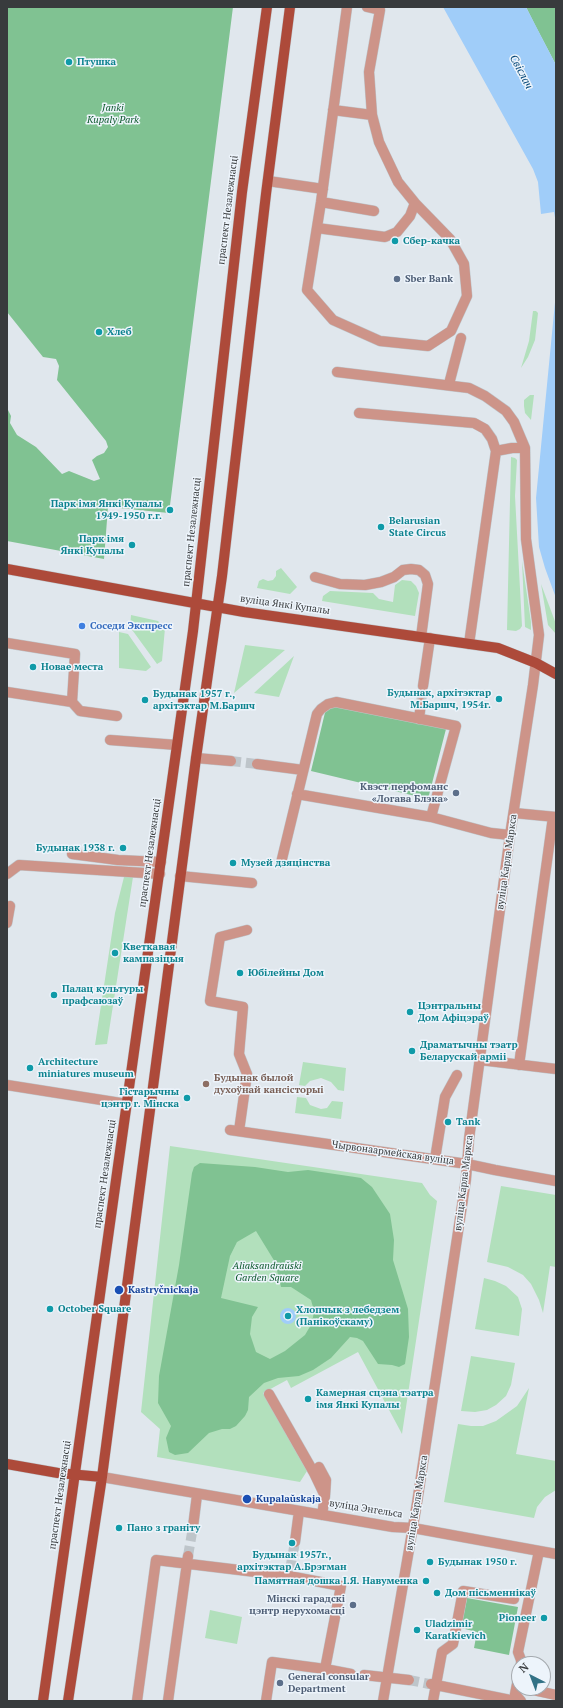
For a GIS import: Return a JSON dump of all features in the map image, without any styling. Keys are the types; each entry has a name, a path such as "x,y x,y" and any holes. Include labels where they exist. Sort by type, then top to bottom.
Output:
{"main road":[{"name":"праспект Незалежнасці","path":"43,1701 160,874 196,603 242,192 267,7"},
{"path":"68,1701 102,1477 180,876 218,607 268,180 290,7"},
{"name":"вуліца Янкі Купалы","path":"7,569 218,607 498,648 536,663 556,674"},
{"name":"вуліца Энгельса","path":"7,1464 102,1477"}],"street":[{"path":"347,7 323,189 307,290 333,320 380,341 428,346 451,331 467,296 464,264 450,239 415,203 398,182 379,142 372,115 369,72 380,10 367,7"},
{"path":"333,110 372,115"},
{"path":"268,180 323,189"},
{"path":"321,202 374,211"},
{"path":"317,228 384,238 397,232 410,216 415,203"},
{"path":"449,384 461,338"},
{"path":"337,372 449,384 470,388 485,396 506,411 514,422 525,448 512,448 496,451"},
{"path":"359,413 474,423 485,429 492,439 496,451 469,644"},
{"name":"вуліца Карла Маркса","path":"382,1701 413,1528 467,1164 469,1139 510,835 536,663 539,635 526,539 525,448"},
{"path":"315,577 340,584 365,585 381,582 403,570 419,570 425,575 428,584 423,686"},
{"path":"7,643 75,654 72,702"},
{"path":"7,692 72,702 80,711 117,716"},
{"path":"281,863 317,714 328,704 336,702 456,726 431,817"},
{"path":"419,718 421,703"},
{"path":"110,740 177,745"},
{"path":"196,758 231,761"},
{"path":"257,764 303,770"},
{"path":"297,794 431,817 485,831 510,835"},
{"path":"514,813 554,817 519,1065"},
{"path":"72,854 118,860 161,862"},
{"path":"7,874 19,865 160,874"},
{"path":"180,876 252,883"},
{"path":"7,923 10,906"},
{"name":"Чырвонаармейская вуліца","path":"247,930 220,937 210,1001 243,1007 239,1054 246,1074 234,1130 467,1164 556,1181"},
{"path":"480,1060 556,1069"},
{"path":"435,1159 444,1096 457,1074"},
{"path":"7,1085 127,1104"},
{"path":"268,1394 314,1473 325,1496"},
{"path":"319,1467 326,1480 322,1515"},
{"name":"вуліца Энгельса","path":"102,1477 197,1495 393,1527 413,1528 556,1554"},
{"path":"193,1527 197,1495"},
{"path":"295,1542 299,1511"},
{"path":"520,1656 518,1652 539,1551"},
{"path":"137,1701 156,1560 188,1560 289,1573 342,1586 325,1669"},
{"path":"168,1701 188,1560"},
{"path":"433,1701 432,1684 442,1652 453,1644 463,1590 514,1599"},
{"path":"266,1701 272,1662 351,1674"},
{"path":"364,1675 409,1680"},
{"path":"432,1684 515,1701"}],"green space":[{"name":"Janki Kupaly Park","path":"7,7 233,7 169,513 108,507 104,559 7,541 7,408 11,416 10,423 17,435 36,447 62,474 69,471 94,481 100,479 92,460 104,453 108,447 106,441 57,380 59,366 56,359 43,357 7,312"},
{"path":"526,7 556,7 556,65 535,25"},
{"path":"533,311 538,313 535,340 528,357 521,368 529,341"},
{"path":"530,395 534,395 531,420 525,413 524,406 524,400"},
{"path":"511,457 517,460 515,496 522,626 516,631 507,630"},
{"path":"522,561 531,622 531,630 525,627"},
{"path":"281,568 297,587 290,594 257,588 259,581 263,579 268,581 273,580 276,576 276,571"},
{"path":"402,580 411,581 416,586 419,593 415,616 322,601 323,596 330,591 373,593 379,599 393,602 395,585"},
{"path":"541,584 556,624 556,634 548,625"},
{"path":"131,615 158,621 165,628 162,661 157,664 130,627"},
{"path":"119,632 128,634 151,667 146,671 119,668"},
{"path":"245,645 285,650 234,693"},
{"path":"294,656 279,697 254,693"},
{"path":"328,700 446,729 428,799 311,771"},
{"path":"124,877 133,877 107,1044 95,1045 115,913"},
{"path":"303,1062 346,1068 344,1091 338,1090 331,1082 321,1078 310,1081 305,1086 299,1085"},
{"path":"297,1097 306,1098 310,1105 321,1109 327,1108 332,1101 343,1102 341,1119 295,1113"},
{"name":"Aliaksandraŭski Garden Square","path":"170,1146 422,1183 430,1195 437,1201 402,1434 358,1352 291,1388 287,1380 263,1393 307,1471 300,1482 157,1457 160,1429 141,1412"},
{"name":"Aliaksandraŭski Garden Square","path":"200,1163 255,1167 288,1172 308,1170 361,1178 372,1187 390,1214 394,1240 393,1260 408,1309 409,1337 405,1364 399,1367 378,1364 363,1341 350,1337 331,1358 313,1370 299,1376 278,1378 264,1383 249,1397 248,1410 236,1426 230,1429 222,1429 209,1433 188,1453 175,1455 169,1452 166,1438 171,1426 158,1403 159,1376 179,1265 194,1167","holes":["256,1231 275,1262 281,1287 291,1287 311,1300 314,1311 312,1323 305,1335 285,1351 270,1359 256,1352 250,1334 252,1317 258,1307 221,1298 230,1256 237,1242"]},
{"path":"501,1186 556,1195 556,1267 550,1266 543,1313 539,1300 531,1284 523,1275 508,1267 487,1262"},
{"path":"484,1278 506,1286 518,1297 522,1309 519,1336 475,1329"},
{"path":"471,1356 515,1363 511,1385 506,1396 496,1405 487,1410 475,1412 461,1411"},
{"path":"529,1388 516,1454 556,1461 556,1490 545,1497 537,1507 534,1518 444,1502 458,1424 483,1426 496,1421 517,1406"},
{"path":"467,1598 518,1607 509,1655 474,1648 477,1632 461,1628"},
{"path":"210,1610 242,1617 237,1644 205,1638"}],"water":[{"name":"Свіслач","path":"443,7 526,7 556,65 556,223 554,212 541,214 538,182 533,169"},
{"path":"556,292 556,598 539,547 536,498"},
{"path":"288,1308 294,1310 296,1316 294,1322 288,1324 282,1322 280,1316 282,1310"}],"tunnel":[{"path":"421,703 423,686"},
{"path":"231,761 257,764"},
{"path":"188,1556 193,1527"},
{"path":"290,1570 295,1542"},
{"path":"409,1680 429,1684"}],"place":[{"name":"Птушка","path":"69,62"},
{"name":"Сбер-качка","path":"395,241"},
{"name":"Sber Bank","path":"397,279"},
{"name":"Хлеб","path":"99,332"},
{"name":"Парк імя Янкі Купалы 1949-1950 г.г.","path":"170,510"},
{"name":"Belarusian State Circus","path":"381,527"},
{"name":"Парк імя Янкі Купалы","path":"132,545"},
{"name":"Соседи Экспресс","path":"82,626"},
{"name":"Новае места","path":"33,667"},
{"name":"Будынак, архітэктар М.Баршч, 1954г.","path":"499,699"},
{"name":"Будынак 1957 г., архітэктар М.Баршч","path":"145,700"},
{"name":"Квэст перфоманс «Логава Блэка»","path":"456,793"},
{"name":"Будынак 1938 г.","path":"123,848"},
{"name":"Музей дзяцінства","path":"233,863"},
{"name":"Кветкавая кампазіцыя","path":"115,953"},
{"name":"Юбілейны Дом","path":"240,973"},
{"name":"Палац культуры прафсаюзаў","path":"54,995"},
{"name":"Цэнтральны Дом Афіцэраў","path":"410,1012"},
{"name":"Драматычны тэатр Беларускай арміі","path":"412,1051"},
{"name":"Architecture miniatures museum","path":"30,1068"},
{"name":"Будынак былой духоўнай кансісторыі","path":"206,1084"},
{"name":"Гістарычны цэнтр г. Мінска","path":"187,1098"},
{"name":"Tank","path":"448,1122"},
{"name":"Kastryčnickaja","path":"119,1290"},
{"name":"October Square","path":"50,1309"},
{"name":"Хлопчык з лебедзем (Панікоўскаму)","path":"288,1316"},
{"name":"Камерная сцэна тэатра імя Янкі Купалы","path":"308,1399"},
{"name":"Kupalaŭskaja","path":"247,1499"},
{"name":"Пано з граніту","path":"119,1528"},
{"name":"Будынак 1957г., архітэктар А.Брэгман","path":"292,1543"},
{"name":"Будынак 1950 г.","path":"430,1562"},
{"name":"Памятная дошка І.Я. Навуменка","path":"426,1581"},
{"name":"Дом пісьменнікаў","path":"437,1593"},
{"name":"Мінскі гарадскі цэнтр нерухомасці","path":"353,1605"},
{"name":"Pioneer","path":"544,1618"},
{"name":"Uladzimir Karatkievich","path":"417,1630"},
{"name":"General consular Department","path":"280,1683"}]}
